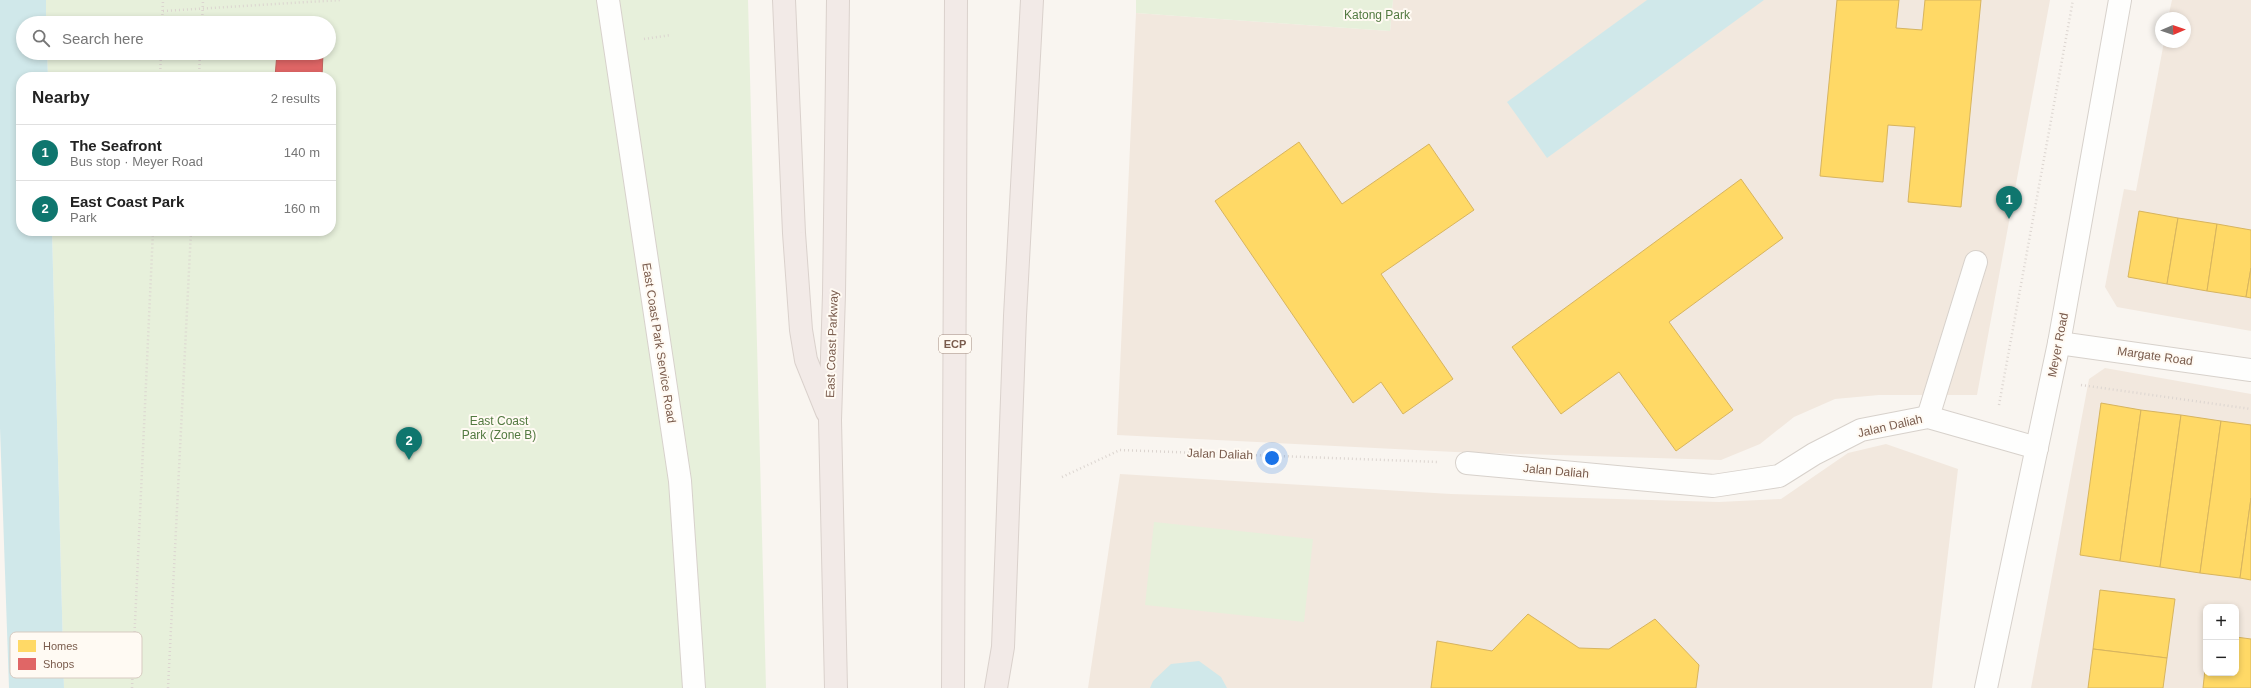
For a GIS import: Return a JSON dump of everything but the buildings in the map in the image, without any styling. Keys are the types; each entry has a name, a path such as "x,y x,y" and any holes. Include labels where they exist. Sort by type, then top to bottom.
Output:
{"highway":[{"path":"784,0 794,233 801,330 806,360 830,420"},
{"name":"East Coast Parkway","path":"836,688 830,420 834,294 838,0"},
{"name":"ECP","path":"954,688 956,0"},
{"path":"996,688 1003,647 1015,316 1032,0"}],"street":[{"name":"East Coast Park Service Road","path":"608,0 680,482 694,688"},
{"name":"Meyer Road","path":"1986,688 2059,343 2120,0"},
{"path":"1928,417 1976,262"},
{"name":"Margate Road","path":"2059,343 2251,370"},
{"name":"Jalan Daliah","path":"1467,463 1713,486 1779,476 1814,454 1861,430 1928,417 1994,434 2037,448"}],"path":[{"path":"163,0 163,16"},
{"path":"202,16 203,0"},
{"path":"163,11 202,7 341,0"},
{"path":"1994,434 2073,0"},
{"path":"652,38 671,35"},
{"path":"160,72 161,60"},
{"path":"199,72 200,60"},
{"path":"135,632 153,236"},
{"path":"168,688 191,236"},
{"path":"2051,381 2251,409"},
{"name":"Jalan Daliah","path":"1062,477 1120,450 1467,463"},
{"path":"132,678 132,688"}],"shaded area":[{"path":"1393,0 2050,0 1977,395 1879,395 1835,399 1794,417 1760,444 1721,460 1455,452 1117,435 1136,13 1390,31"},
{"path":"2172,0 2251,0 2251,331 2117,307 2105,287 2124,189 2136,191 2163,48 2191,48 2191,12 2169,12"},
{"path":"2105,368 2251,394 2251,688 2031,688 2089,379"},
{"path":"1886,444 1958,469 1932,688 1088,688 1120,474 1451,494 1719,502 1781,499 1848,453"}],"green space":[{"name":"East Coast Park (Zone B)","path":"46,0 748,0 766,688 64,688 64,678 142,678 142,632 63,632 52,236 336,236 336,72 48,72 47,60 336,60 336,16 46,16"},
{"name":"Katong Park","path":"1136,0 1393,0 1390,31 1136,13"},
{"path":"1154,522 1313,539 1304,622 1145,605"}],"water":[{"path":"0,0 46,0 46,16 16,16 16,60 47,60 48,72 16,72 16,236 52,236 63,632 10,632 10,678 64,678 64,688 9,688 0,428"},
{"path":"1647,0 1764,0 1547,158 1507,102"},
{"path":"1199,661 1221,677 1227,688 1150,688 1153,681 1171,664"}],"place":[{"name":"The Seafront","path":"2009,219"},
{"name":"East Coast Park","path":"409,460"}]}
